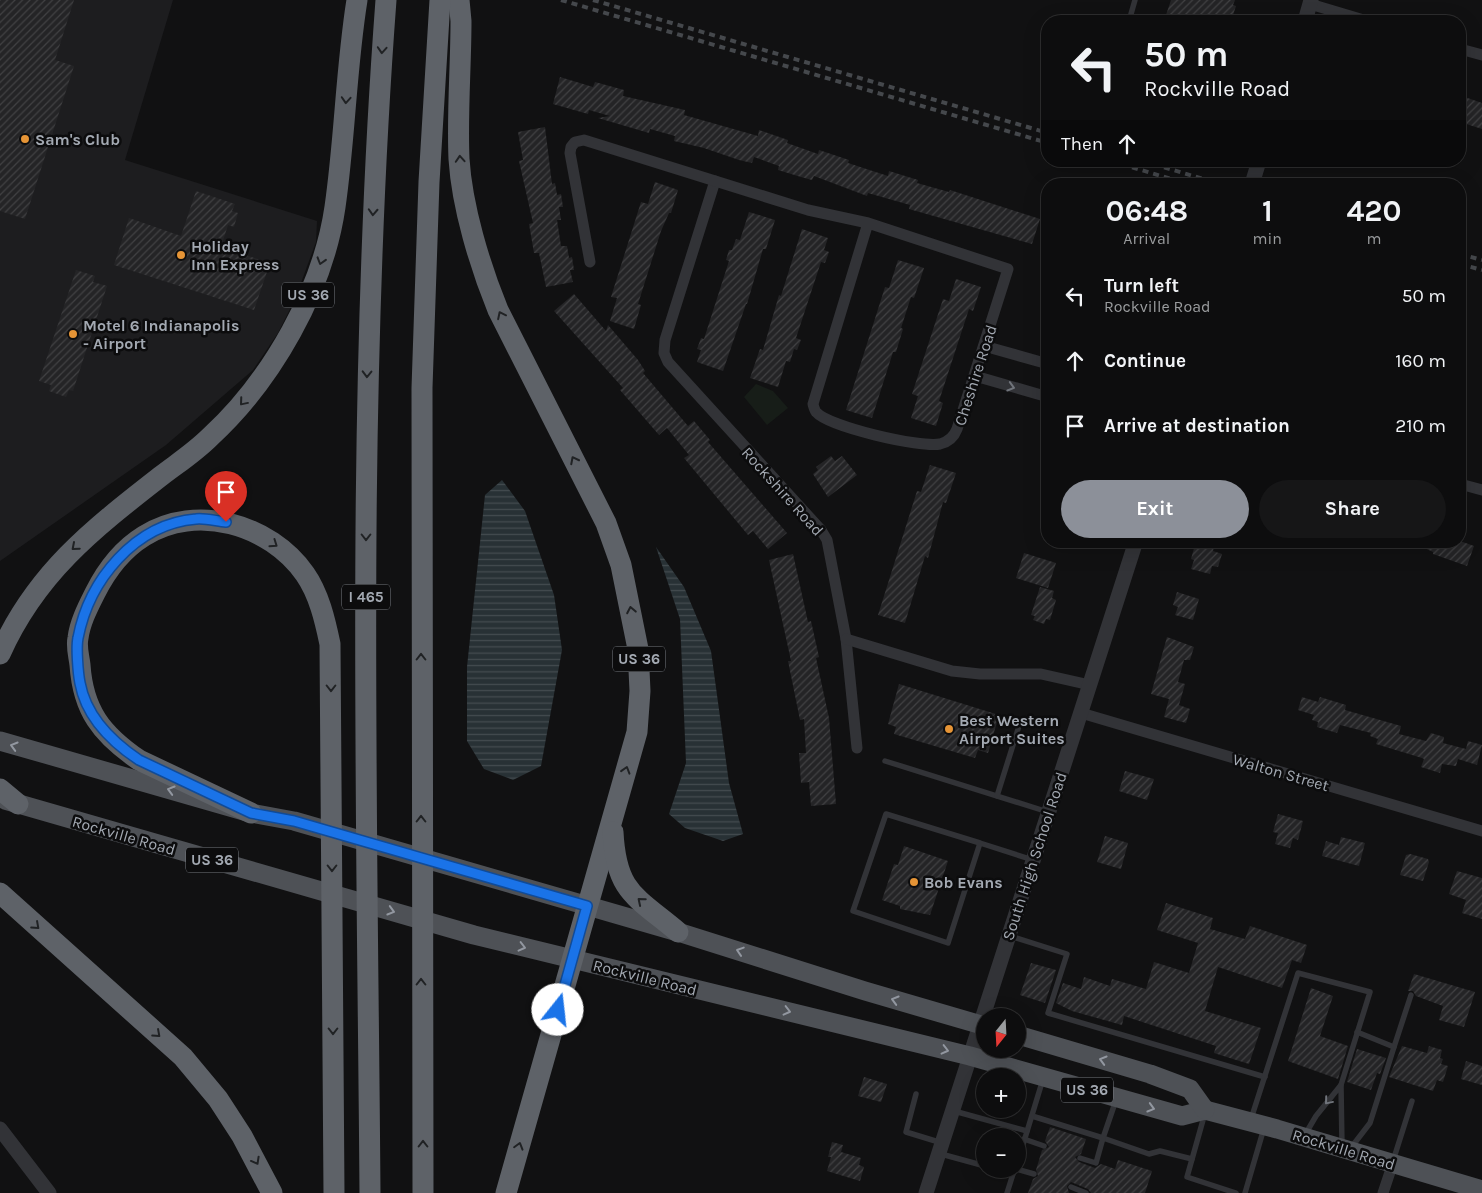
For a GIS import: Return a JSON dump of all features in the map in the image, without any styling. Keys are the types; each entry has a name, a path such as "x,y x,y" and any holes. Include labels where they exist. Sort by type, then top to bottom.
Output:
{"highway":[{"name":"US 36","path":"0,653 27,602 66,555 211,436 255,388 283,345 303,309 316,275 335,208 350,43 357,0"},
{"name":"I 465","path":"370,1193 367,373 377,123 386,0"},
{"path":"423,1193 422,388 429,182 439,9"},
{"name":"US 36","path":"460,10 460,160 474,238 486,282 498,310 606,523 621,565 631,606 638,649 640,691 637,732 612,817 614,859 623,882 635,897 678,932"},
{"path":"251,813 139,760 123,749 96,719 86,702 80,683 77,640 85,613 100,582 118,558 143,536 168,524 197,519 226,522 254,531 279,548 304,573 322,609 330,644 334,1193"},
{"name":"US 36","path":"0,789 9,801"},
{"path":"506,1193 612,817"},
{"path":"0,893 183,1057 218,1098 242,1136 272,1193"}],"main road":[{"path":"0,742 251,813 294,821 678,932"},
{"name":"Rockville Road","path":"9,801 474,935 970,1056 1182,1116 1205,1110 1304,1137 1482,1190"},
{"name":"US 36","path":"678,932 865,991 976,1023"},
{"name":"US 36","path":"1026,1037 1150,1074 1190,1089 1205,1110"}],"street":[{"path":"1307,15 1311,2 1349,15"},
{"path":"1466,51 1482,55"},
{"name":"Cheshire Road","path":"590,262 570,153 571,146 575,142 584,140 808,210 868,223 1008,269 956,431 951,439 940,444 883,437 837,423 816,411 813,400 868,223"},
{"name":"Rockshire Road","path":"716,181 665,340 664,350 668,362 823,533 831,552 846,639 857,748"},
{"path":"984,346 1041,362"},
{"path":"975,376 1041,396"},
{"path":"1466,486 1482,490"},
{"name":"South High School Road","path":"987,1008 1008,936 1134,548"},
{"path":"846,639 952,671 980,674 1041,674 1090,685"},
{"name":"Walton Street","path":"1081,713 1482,830"},
{"name":"South High School Road","path":"926,1193 976,1040"},
{"path":"0,1129 49,1193"},
{"path":"1383,1193 1393,1163"}],"lane":[{"path":"1131,15 1135,0"},
{"path":"997,796 1019,726"},
{"path":"885,761 1048,812"},
{"path":"980,843 948,944 853,911 886,814 980,843 1033,860"},
{"path":"1008,936 1067,954 1048,1013 1265,1077"},
{"path":"1244,1193 1265,1077 1298,973 1370,992 1341,1085 1345,1149"},
{"path":"1345,1149 1370,1123 1411,995"},
{"path":"1357,1032 1394,1047"},
{"path":"952,1110 1027,1131 1044,1077"},
{"path":"1304,1137 1316,1116 1341,1085"},
{"path":"916,1094 906,1132 976,1162"},
{"path":"1080,1158 1096,1163 1117,1098"},
{"path":"1393,1163 1412,1101"},
{"path":"1205,1110 1187,1177 1236,1193"},
{"path":"1032,1116 1149,1154 1160,1151 1192,1159"},
{"path":"1026,1140 1044,1146"},
{"path":"1026,1173 1034,1174"},
{"path":"1007,1193 1012,1178"},
{"path":"1071,1187 1086,1193"}],"shaded area":[{"path":"0,0 173,0 125,160 317,221 316,242 295,299 278,333 253,370 166,445 0,561"},
{"path":"756,384 773,391 788,408 767,425 744,397"},
{"path":"502,480 525,511 554,595 562,650 541,766 513,780 484,769 467,741 467,667 485,495"},
{"path":"656,547 684,587 711,651 729,783 743,834 723,841 685,828 669,814 686,763 680,619"}],"building":[{"name":"Sam's Club","path":"0,0 74,0 55,60 74,66 25,219 0,211"},
{"path":"1171,0 1235,0 1233,5 1236,6 1233,15 1166,15"},
{"path":"560,77 593,87 595,82 624,90 623,96 685,110 684,115 758,136 759,130 788,140 787,143 818,154 819,150 849,160 848,163 888,176 889,171 918,180 917,183 949,192 950,190 1040,219 1032,244 909,209 910,205 868,193 867,196 814,176 812,180 778,170 779,166 754,157 752,163 739,160 704,148 674,141 675,136 650,129 649,133 598,118 610,116 589,110 588,114 553,104"},
{"path":"1466,97 1482,103 1482,129 1466,124"},
{"path":"545,127 552,184 555,183 557,195 561,194 563,207 559,207 561,220 557,220 561,246 567,246 569,258 572,257 574,270 570,270 573,282 546,287 539,253 534,253 529,224 533,223 519,161 523,160 518,132"},
{"path":"655,182 678,190 671,213 669,213 661,231 638,304 641,305 634,329 610,321 617,298 611,297 641,202 648,204"},
{"name":"Holiday Inn Express","path":"196,191 235,204 232,211 238,213 234,227 228,225 221,247 270,263 254,310 114,265 129,218 181,236"},
{"path":"749,212 775,220 766,249 763,249 747,304 723,371 697,362 701,350 697,349 701,338 704,339 729,261 726,260 729,250 732,250 736,239 740,240"},
{"path":"802,229 828,238 824,250 829,252 825,263 821,262 796,338 801,340 797,350 794,349 790,362 786,361 778,387 750,378 760,349 763,350 779,295 781,296"},
{"path":"898,260 924,268 914,298 911,297 896,352 893,352 872,418 846,410 885,287 889,288"},
{"name":"Motel 6 Indianapolis - Airport","path":"76,270 95,276 93,282 107,286 73,391 69,390 66,397 49,391 51,385 39,381"},
{"path":"956,279 981,287 973,311 969,309 939,401 943,403 936,426 911,418 918,396 912,394 943,299 949,301"},
{"path":"574,294 606,331 608,325 638,360 645,371 643,373 688,426 694,421 710,440 708,442 787,533 768,549 753,531 748,535 684,458 689,455 667,428 659,435 620,390 623,388 554,311"},
{"path":"831,456 835,461 842,456 857,475 828,497 813,474 818,470 816,467"},
{"path":"930,465 956,473 946,503 943,502 928,558 925,556 905,623 878,615 917,491 921,492"},
{"path":"1466,543 1474,546 1467,566 1433,554 1433,552 1425,548 1466,548"},
{"path":"1194,548 1214,548 1213,551 1222,554 1218,567 1212,566 1210,574 1191,569 1194,560 1191,559"},
{"path":"1024,553 1056,563 1048,588 1016,578"},
{"path":"793,554 808,622 811,621 819,657 816,658 829,718 836,804 811,806 809,782 801,783 799,753 806,753 804,719 800,720 788,661 791,661 769,560"},
{"path":"1040,587 1054,591 1052,598 1056,600 1050,620 1046,619 1044,624 1033,620 1035,616 1031,615"},
{"path":"1177,592 1199,599 1193,620 1175,615 1178,607 1173,605"},
{"path":"1167,637 1194,647 1190,660 1184,660 1178,682 1185,684 1179,705 1190,709 1186,723 1164,717 1169,699 1151,694"},
{"name":"Best Western Airport Suites","path":"899,684 999,715 988,753 978,750 975,758 894,734 896,727 888,724"},
{"path":"1302,697 1318,702 1320,697 1346,705 1345,710 1401,726 1399,734 1426,741 1431,733 1444,737 1443,743 1466,749 1468,741 1482,745 1477,765 1458,759 1456,766 1442,764 1440,773 1421,767 1424,759 1422,758 1376,744 1378,739 1370,736 1371,733 1340,725 1337,733 1317,727 1318,722 1312,720 1314,715 1298,710"},
{"path":"1125,771 1154,779 1147,800 1119,791"},
{"path":"1278,814 1303,821 1298,840 1293,838 1290,848 1275,844 1278,833 1273,832"},
{"path":"1105,836 1128,843 1121,869 1097,862"},
{"path":"1341,837 1365,843 1359,866 1322,856 1326,841 1339,845"},
{"name":"Bob Evans","path":"904,846 948,861 930,915 900,909 900,906 882,900 894,864 898,865"},
{"path":"1410,854 1428,859 1429,862 1423,881 1400,875 1406,855"},
{"path":"1457,871 1482,878 1482,919 1462,913 1466,900 1449,894"},
{"path":"1166,903 1213,918 1210,929 1245,939 1250,926 1307,945 1301,963 1292,960 1282,988 1218,967 1205,1011 1261,1028 1249,1064 1214,1053 1216,1046 1124,1016 1122,1025 1072,1011 1056,1003 1063,983 1081,989 1084,977 1110,986 1112,979 1146,989 1154,962 1189,973 1198,943 1157,930"},
{"path":"1031,963 1056,970 1045,1003 1020,995"},
{"path":"1414,974 1475,992 1464,1027 1439,1020 1443,1006 1416,996 1413,991 1408,991"},
{"path":"1311,988 1333,996 1320,1036 1348,1046 1338,1079 1288,1061"},
{"path":"1402,1046 1427,1053 1429,1046 1442,1050 1440,1058 1443,1059 1441,1064 1448,1066 1443,1082 1437,1080 1433,1091 1389,1077"},
{"path":"1357,1049 1386,1058 1380,1074 1377,1073 1371,1090 1347,1082"},
{"path":"1466,1061 1482,1066 1482,1085 1461,1079"},
{"path":"864,1077 887,1084 881,1102 858,1096"},
{"path":"1050,1127 1086,1139 1081,1154 1075,1157 1079,1162 1095,1168 1101,1164 1115,1169 1118,1160 1152,1171 1145,1193 1091,1193 1088,1189 1071,1182 1067,1186 1069,1193 1028,1193 1033,1179 1038,1176 1036,1170 1042,1150 1049,1147 1045,1141"},
{"path":"832,1142 843,1145 841,1152 861,1158 859,1165 864,1167 860,1181 827,1171 831,1157 828,1157"}],"railway":[{"path":"561,0 1041,141"},
{"path":"593,0 1041,131"},
{"path":"1131,167 1168,178"},
{"path":"1163,167 1200,178"},
{"path":"1466,256 1482,260"},
{"path":"1466,266 1482,270"}],"place":[{"name":"Sam's Club","path":"25,139"},
{"name":"Holiday Inn Express","path":"181,255"},
{"name":"Motel 6 Indianapolis - Airport","path":"73,334"},
{"name":"Best Western Airport Suites","path":"949,729"},
{"name":"Bob Evans","path":"914,882"}],"route":[{"path":"226,522 197,519 168,524 143,536 118,558 100,582 85,613 77,640 80,683 86,702 96,719 108,735 139,760 179,777 251,813 294,821 587,906 558,1010"}]}
